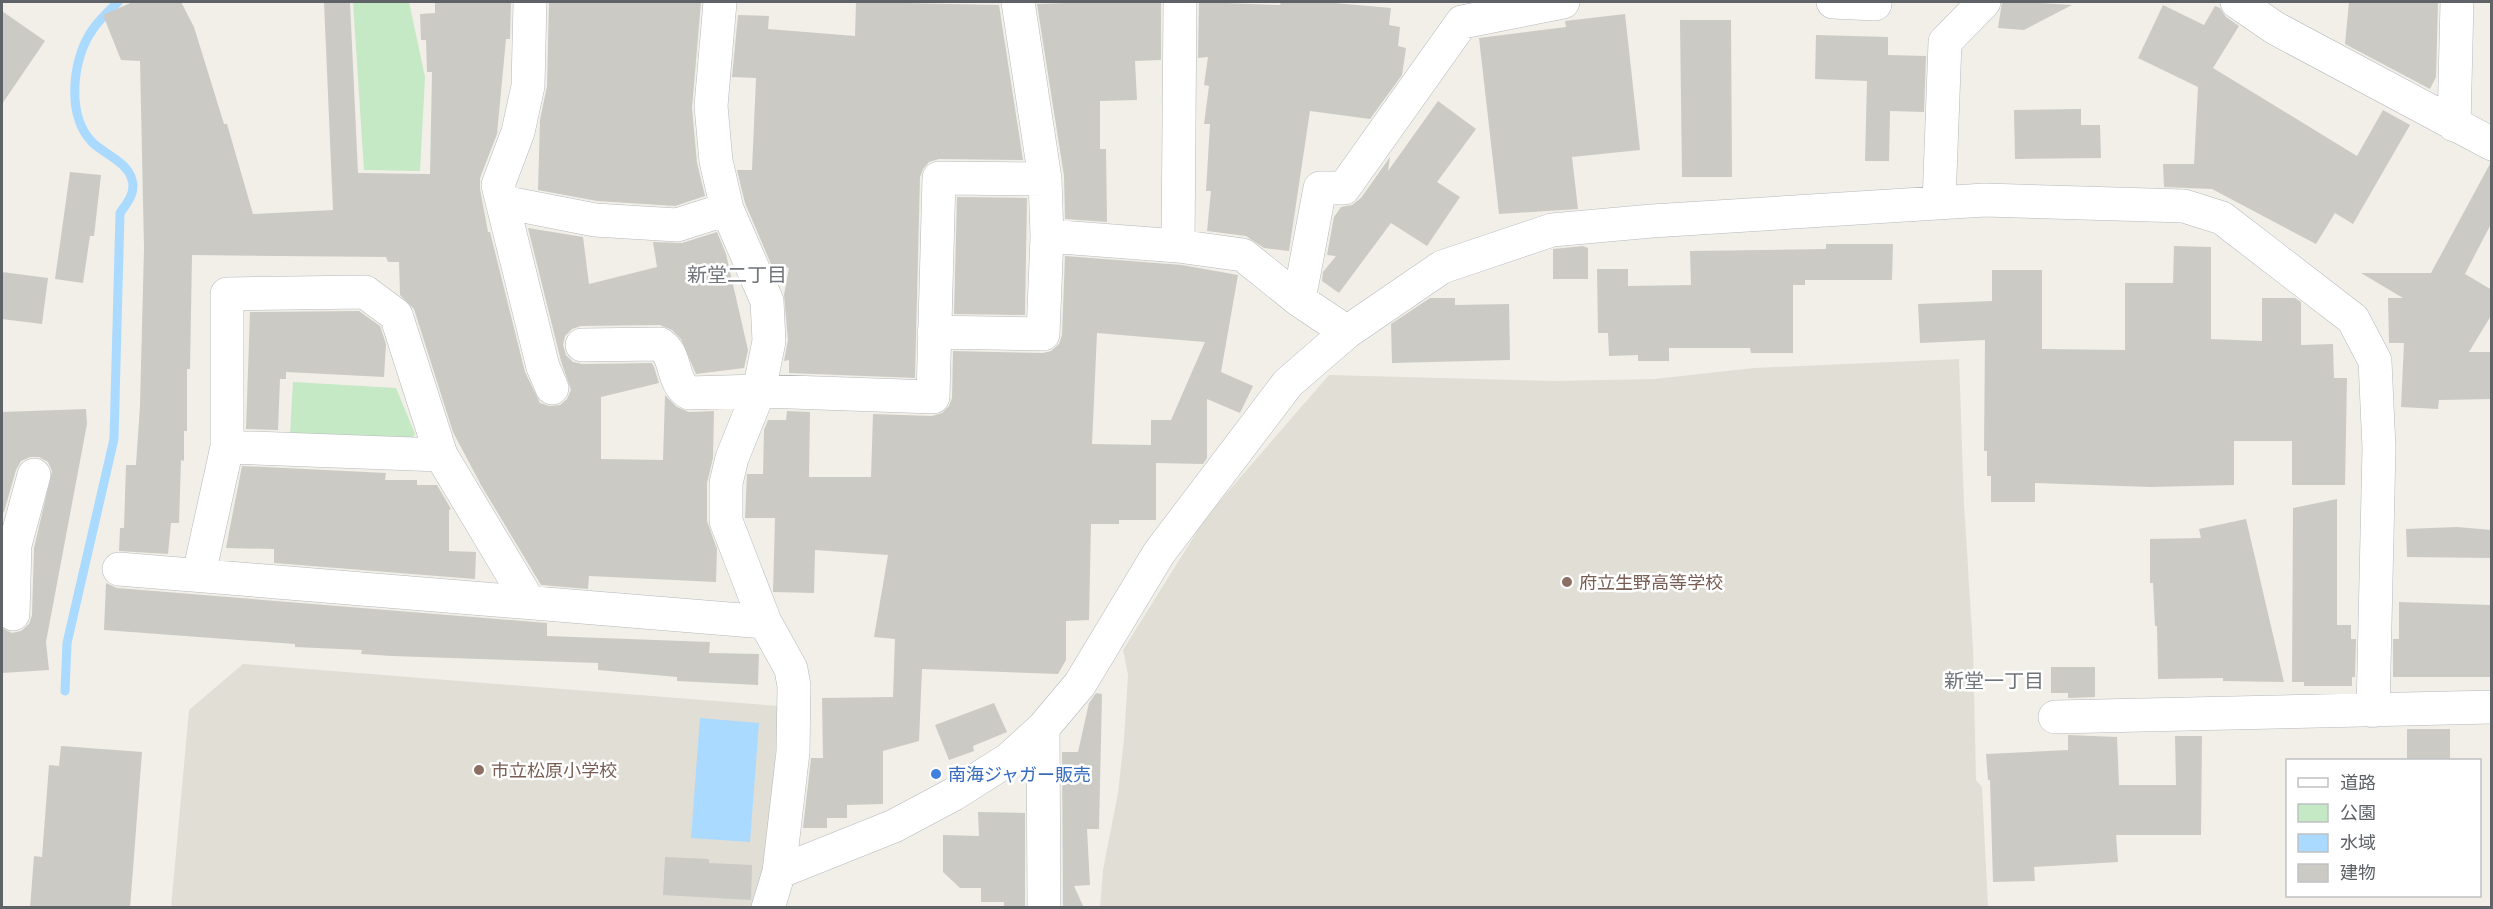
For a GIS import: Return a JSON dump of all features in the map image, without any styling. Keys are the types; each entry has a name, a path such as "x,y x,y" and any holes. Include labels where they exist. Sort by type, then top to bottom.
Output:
{"street":[{"path":"530,2 528,86 518,132 498,185 543,367 552,388"},
{"path":"720,2 711,106 716,161 727,209 767,301 769,341 759,391 728,474 726,521 765,622 791,669 794,686 793,752 779,872 768,908"},
{"path":"934,332 1043,334 1047,236 1044,179 1018,2"},
{"path":"1178,246 1180,2"},
{"path":"1299,300 1320,188 1344,188 1462,22 1563,2"},
{"path":"1833,2 1875,4"},
{"path":"1939,203 1945,42 1984,2"},
{"path":"2237,2 2275,28 2492,144"},
{"path":"2454,125 2457,2"},
{"path":"582,345 660,344 669,352 677,382 689,393 759,391 933,397 939,178 1044,179"},
{"path":"779,872 894,826 954,794 1009,759 1043,728 1080,684 1158,553 1288,383 1347,332 1442,267 1552,231 1652,220 1985,200 2184,206 2222,218 2353,319 2375,361 2378,415 2373,711"},
{"path":"503,202 595,220 676,225 727,209"},
{"path":"1047,236 1178,246 1243,255 1299,300 1347,332"},
{"path":"199,574 227,447 227,294 365,292 396,315 441,455 529,602"},
{"path":"227,447 441,455"},
{"path":"13,614 8,547 34,475"},
{"path":"119,569 765,622"},
{"path":"2055,717 2492,707"},
{"path":"1043,728 1044,908"}],"shaded area":[{"name":"府立生野高等学校","path":"1959,359 1964,504 1973,648 1976,780 1982,787 1988,907 1100,908 1103,870 1118,793 1124,739 1128,675 1123,650 1206,517 1329,375 1555,381 1654,379 1754,368"},
{"name":"市立松原小学校","path":"243,664 779,706 770,830 758,907 171,908 189,710"}],"green space":[{"path":"353,2 409,2 425,77 420,171 364,170"},
{"path":"293,382 396,388 415,434 408,445 290,436"}],"water":[{"path":"700,718 759,723 750,842 691,838"}],"building":[{"path":"133,2 181,2 194,27 224,124 227,124 253,214 333,210 324,2 350,2 358,173 430,174 432,72 427,72 426,40 421,40 420,14 435,13 435,2 511,2 510,39 506,39 497,134 480,178 480,189 488,232 490,232 525,372 540,403 549,406 560,405 567,399 571,390 561,361 528,228 583,237 589,284 657,267 653,242 682,243 717,232 726,254 748,350 744,368 696,374 681,339 672,330 660,325 581,326 572,329 565,336 563,345 566,355 573,362 582,364 652,363 654,367 659,383 601,397 601,459 663,460 665,395 677,407 689,412 714,411 713,458 707,483 707,521 717,549 716,582 589,576 588,589 541,585 481,485 453,432 414,309 400,295 399,262 388,262 386,257 192,255 187,431 184,431 184,461 181,460 179,523 171,523 168,554 119,551 120,528 124,528 126,465 136,465 140,406 144,248 140,61 121,60 103,15"},
{"path":"549,2 701,2 692,108 697,163 705,196 675,206 597,201 538,190 540,120 547,86"},
{"path":"856,2 999,5 1023,160 939,159 929,162 923,169 920,177 915,378 789,373 789,360 784,361 788,340 784,295 789,268 771,264 745,203 737,170 752,170 756,78 732,77 738,15 769,16 768,29 855,36"},
{"path":"1161,2 1161,60 1135,61 1137,100 1100,101 1100,149 1106,149 1107,222 1065,219 1064,176 1037,4"},
{"path":"1199,2 1280,5 1281,2 1323,2 1391,8 1389,25 1400,27 1398,46 1406,48 1402,75 1370,119 1310,111 1289,251 1264,248 1246,236 1207,231 1211,191 1206,191 1210,124 1204,124 1209,86 1204,85 1208,57 1198,58"},
{"path":"2002,2 2072,5 2024,30 1998,28"},
{"path":"2349,2 2438,2 2436,77 2430,89 2345,44"},
{"path":"2163,5 2204,25 2215,6 2220,8 2226,17 2239,26 2213,68 2357,156 2383,110 2410,125 2353,224 2335,213 2316,244 2212,189 2164,187 2163,164 2194,164 2198,87 2138,58"},
{"path":"2,11 45,41 2,104"},
{"path":"1625,14 1640,150 1572,157 1578,209 1499,214 1479,38 1566,27 1565,21"},
{"path":"1680,20 1731,20 1732,177 1682,177"},
{"path":"1816,35 1888,37 1888,55 1926,56 1924,112 1890,111 1889,161 1865,161 1867,81 1815,79"},
{"path":"1438,101 1476,129 1437,182 1460,197 1427,246 1391,223 1339,293 1322,281 1323,272 1336,256 1327,255 1334,217 1341,207 1352,205 1361,198 1390,157 1388,171"},
{"path":"2081,109 2081,125 2100,125 2101,158 2015,159 2014,110"},
{"path":"2491,162 2492,222 2465,274 2492,290 2492,314 2469,352 2492,352 2492,399 2439,400 2438,409 2401,407 2404,343 2389,343 2388,298 2403,298 2361,273 2431,273"},
{"path":"70,172 101,175 94,236 90,236 83,283 55,279"},
{"path":"957,197 1027,198 1025,315 954,314"},
{"path":"1826,244 1893,244 1892,280 1805,280 1805,285 1793,285 1793,353 1751,353 1750,348 1669,348 1669,361 1638,361 1638,355 1609,356 1608,333 1598,333 1597,269 1628,269 1628,286 1691,285 1690,251 1826,249"},
{"path":"1583,246 1588,248 1588,279 1553,279 1553,249"},
{"path":"2174,246 2211,247 2211,339 2262,341 2262,298 2295,298 2301,302 2301,345 2333,344 2334,378 2347,378 2345,485 2292,485 2292,441 2234,441 2234,485 2150,487 2035,483 2035,502 1991,502 1991,476 1987,476 1987,451 1984,451 1985,340 1920,343 1918,304 1992,301 1992,270 2042,270 2042,349 2125,350 2125,283 2173,283"},
{"path":"1065,256 1182,265 1238,275 1221,372 1253,386 1240,413 1207,399 1207,458 1203,464 1156,463 1156,520 1119,520 1119,524 1091,524 1089,620 1066,621 1066,660 1058,674 922,669 919,741 883,751 883,804 847,805 847,818 827,818 827,828 803,828 811,758 823,758 822,698 893,697 895,639 874,637 888,555 815,550 814,593 773,592 775,518 745,518 747,474 763,474 764,430 768,420 786,420 787,411 810,412 809,477 871,477 873,414 932,416 942,413 949,406 952,398 953,351 1043,353 1051,351 1059,344 1062,335","holes":["1097,333 1205,342 1171,420 1151,420 1151,445 1092,444"]},
{"path":"2,272 48,278 42,324 2,319"},
{"path":"1430,298 1455,298 1455,305 1509,304 1510,360 1392,363 1391,324"},
{"path":"359,311 380,326 386,344 384,377 286,372 286,379 280,379 278,430 246,429 250,312"},
{"path":"86,409 87,424 46,642 49,670 2,673 2,628 12,633 21,631 29,624 32,615 34,548 52,471 48,462 39,457 30,457 21,461 2,513 2,412"},
{"path":"242,466 386,473 385,480 417,480 417,485 437,485 451,509 449,510 449,551 476,552 475,579 274,563 274,549 226,548"},
{"path":"2337,499 2337,625 2351,625 2351,639 2356,639 2355,677 2352,677 2352,686 2304,686 2304,682 2292,682 2293,508"},
{"path":"2246,519 2284,682 2223,681 2223,678 2158,679 2157,626 2155,626 2153,583 2150,583 2150,539 2201,538 2199,529"},
{"path":"2457,527 2492,530 2492,558 2407,557 2406,529"},
{"path":"106,583 117,588 547,623 547,636 710,642 709,653 759,654 758,685 677,681 677,677 598,670 598,663 361,654 362,650 295,647 295,644 104,630"},
{"path":"2399,602 2492,605 2492,677 2393,677 2393,639 2399,639"},
{"path":"2051,667 2095,667 2095,697 2068,698 2068,693 2051,693"},
{"path":"1096,693 1102,694 1099,829 1087,829 1090,885 1074,886 1084,908 1063,908 1062,752 1078,752 1089,703"},
{"path":"994,703 1007,732 973,746 974,751 949,760 935,725"},
{"path":"2407,729 2450,729 2450,759 2407,759"},
{"path":"2068,735 2117,737 2119,785 2176,785 2175,736 2202,736 2201,835 2116,835 2118,862 2034,867 2035,881 1993,882 1990,780 1988,780 1986,754 2068,750"},
{"path":"61,746 142,752 130,908 30,908 34,856 42,857 49,765 59,766"},
{"path":"978,812 1025,813 1025,908 1004,908 1004,902 981,902 981,888 960,888 943,872 943,835 979,836"},
{"path":"665,857 709,859 709,863 752,865 751,900 663,895"}],"waterway":[{"path":"65,691 67,643 114,439 120,213 133,189 132,180 126,168 92,142 84,131 78,117 75,86 80,55 86,41 96,25 118,2"}],"place":[{"name":"府立生野高等学校","path":"1567,582"},
{"name":"市立松原小学校","path":"479,770"},
{"name":"南海ジャガー販売","path":"936,774"}],"district":[{"name":"新堂二丁目","path":"737,275"},
{"name":"新堂一丁目","path":"1994,681"}]}
